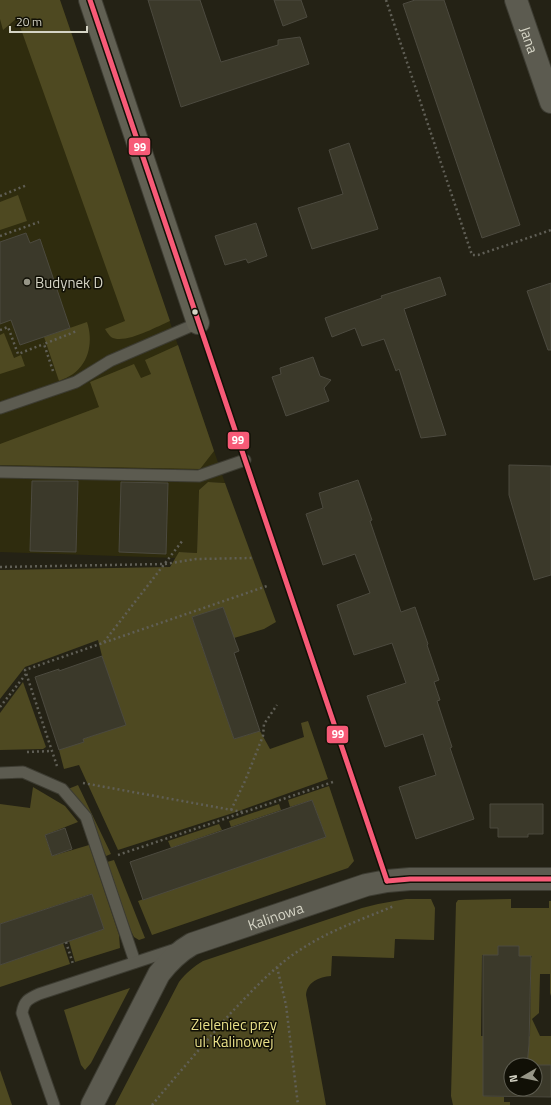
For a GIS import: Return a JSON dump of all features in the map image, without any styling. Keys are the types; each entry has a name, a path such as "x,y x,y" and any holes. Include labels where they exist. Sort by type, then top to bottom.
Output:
{"street":[{"path":"90,0 198,324"},
{"name":"Jana","path":"516,0 551,102"},
{"name":"Kalinowa","path":"92,1105 159,974 179,951 192,944 348,891 387,881 417,879 551,879"}],"lane":[{"path":"0,408 76,382 110,361 198,324"},
{"path":"0,472 199,476 245,460"},
{"path":"0,773 23,772 62,789 86,817 135,962"},
{"path":"54,1105 22,1014 23,1006 30,998 192,944"}],"path":[{"path":"386,0 472,255 478,255 551,230"},
{"path":"0,196 27,185"},
{"path":"0,236 39,222"},
{"path":"0,330 8,327 18,354 77,331"},
{"path":"44,344 59,388"},
{"path":"104,643 183,540"},
{"path":"0,566 165,564 196,559 252,558"},
{"path":"25,670 267,586"},
{"path":"0,708 26,674"},
{"path":"231,810 245,781 263,736 264,724 277,704"},
{"path":"100,861 333,782"},
{"path":"80,783 244,812"},
{"path":"152,1105 197,1051 257,985 277,967 302,948 333,931 400,904"},
{"path":"66,942 74,966"},
{"path":"277,967 286,1004 298,1105"}],"shaded area":[{"path":"0,0 60,0 225,483 208,482 199,490 197,553 180,552 176,558 0,552"}],"green space":[{"path":"0,0 60,0 170,321 124,339 111,337 105,329 125,321 17,18 3,30 0,19"},
{"path":"18,195 27,221 0,230 0,202"},
{"path":"87,322 90,343 86,357 79,369 59,381 44,337"},
{"path":"4,333 14,358 21,355 25,366 0,374 0,335"},
{"path":"178,345 214,451 200,469 0,465 0,444 99,407 90,382 134,364 141,378 151,374 145,360"},
{"path":"208,482 225,483 276,622 264,629 234,638 223,607 192,617 234,739 260,731 270,749 304,737 301,723 308,721 328,779 233,813 118,850 79,765 64,769 59,750 83,739 125,725 98,640 25,667 0,699 0,570 170,567 179,552 197,553 199,490"},
{"path":"23,682 46,747 43,749 0,750 0,713"},
{"path":"78,785 111,854 106,856 86,810 68,789"},
{"path":"329,786 354,861 348,868 152,935 138,901 326,837 312,800 290,807 288,800"},
{"path":"33,787 65,806 78,822 45,835 52,856 89,845 119,935 120,948 75,962 69,941 104,929 91,894 0,924 0,804 30,808"},
{"path":"279,804 281,810 231,827 229,821"},
{"path":"219,824 222,830 171,848 168,841"},
{"path":"114,860 145,938 139,940 134,937 131,931 107,862"},
{"name":"Zieleniec przy ul. Kalinowej","path":"406,899 431,899 435,908 434,940 395,939 394,958 332,956 331,976 314,981 307,990 306,995 326,1105 115,1105 179,982 187,973 203,961 362,908"},
{"path":"511,899 511,908 549,908 549,901 551,901 551,996 550,974 540,974 539,1013 532,1019 540,1036 551,1036 551,1065 543,1065 543,1057 527,1057 528,1037 530,1036 532,956 519,956 519,946 499,946 498,955 482,955 481,1036 484,1036 483,1096 504,1097 504,1102 510,1102 510,1105 453,1105 451,1096 456,903 458,900"},
{"path":"63,943 70,964 0,987 0,965"},
{"path":"130,988 91,1063 85,1070 81,1065 64,1010"},
{"path":"0,1070 12,1105 0,1105"}],"building":[{"path":"148,0 200,0 221,62 278,45 278,40 300,37 309,64 181,107"},
{"path":"274,0 301,0 307,17 283,26"},
{"path":"415,0 444,0 520,225 482,238 403,4"},
{"path":"349,143 378,229 312,249 298,208 343,194 329,150"},
{"path":"256,223 267,256 248,263 246,259 225,265 215,236"},
{"name":"Budynek D","path":"26,233 30,243 40,239 70,328 20,345 11,320 0,324 0,242"},
{"path":"440,277 446,295 404,309 446,435 421,438 399,369 396,371 384,339 362,346 355,328 332,337 325,318 382,298 381,296"},
{"path":"551,283 551,350 548,350 527,291"},
{"path":"313,357 320,376 331,380 324,388 329,401 286,416 272,377 281,374 280,368"},
{"path":"509,465 551,466 551,575 534,580 509,495"},
{"path":"358,480 372,520 370,521 401,612 415,607 428,644 427,645 439,680 434,682 440,700 437,701 452,747 450,748 474,819 416,839 399,787 436,775 423,734 385,747 367,696 406,683 392,643 354,655 337,605 370,593 355,554 323,565 306,514 323,508 319,493"},
{"path":"32,481 78,481 76,552 30,551"},
{"path":"121,482 168,483 166,554 119,552"},
{"path":"223,607 239,651 234,653 260,731 234,739 192,617"},
{"path":"102,656 126,725 83,739 84,742 59,750 35,677 59,669 59,671"},
{"path":"312,800 326,837 143,900 130,862"},
{"path":"490,804 543,804 543,834 528,834 528,837 498,837 498,828 490,828"},
{"path":"65,828 72,849 52,856 45,835"},
{"path":"92,894 104,929 0,965 0,924"},
{"path":"498,946 519,946 519,956 531,956 528,1057 503,1057 503,1096 483,1096 483,955 498,955"},
{"path":"543,1065 551,1065 551,1097 543,1097"}],"transit line":[{"name":"99","path":"90,0 387,881"},
{"name":"99","path":"387,881 410,879 551,879"}],"place":[{"name":"Budynek D","path":"27,282"}]}
